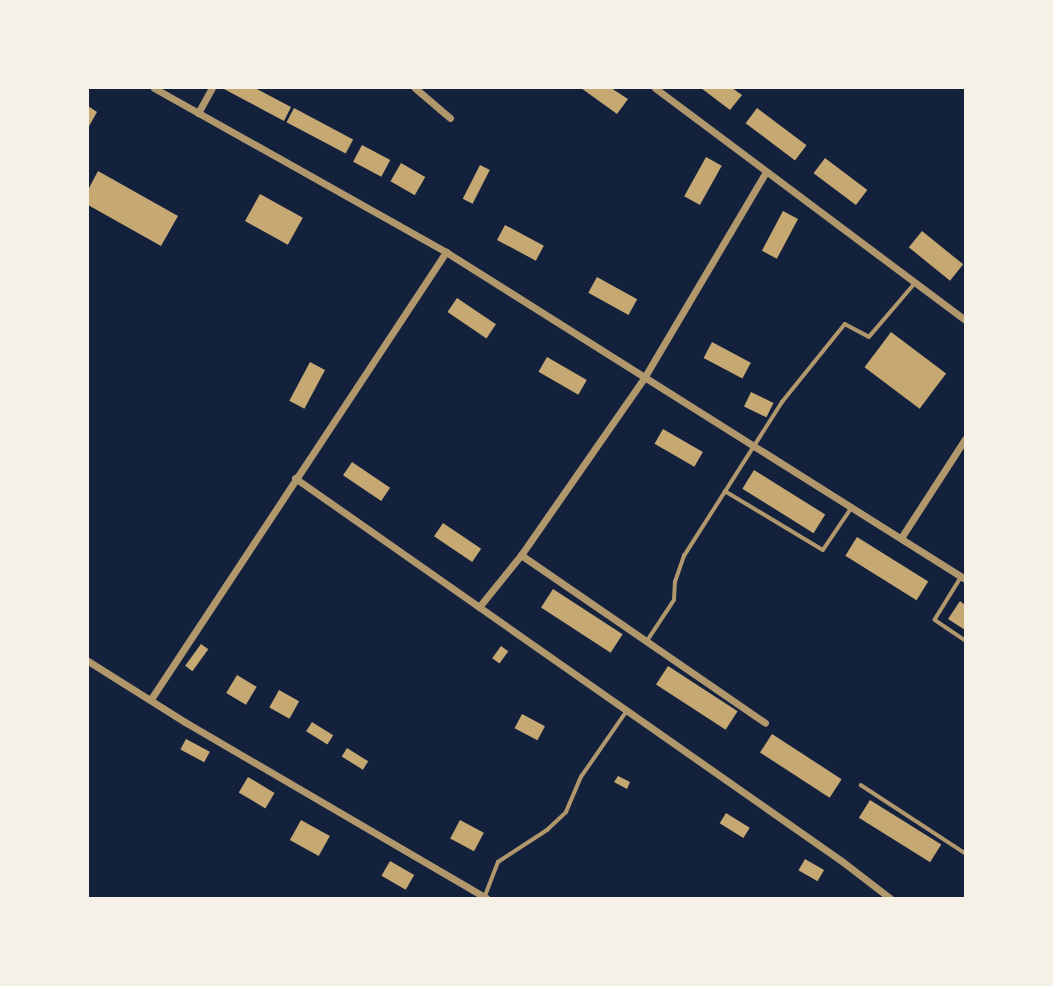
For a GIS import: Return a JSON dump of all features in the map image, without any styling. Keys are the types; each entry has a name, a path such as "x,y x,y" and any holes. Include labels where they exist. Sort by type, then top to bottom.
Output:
{"street":[{"path":"154,88 446,252 964,578"},
{"path":"198,113 212,88"},
{"path":"415,88 450,118"},
{"path":"655,88 965,320"},
{"path":"479,607 521,555 644,378 766,172"},
{"path":"151,699 446,252"},
{"path":"901,538 965,439"},
{"path":"295,478 843,862 890,898"},
{"path":"521,555 765,723"},
{"path":"88,661 485,898"}],"lane":[{"path":"647,640 674,600 675,582 684,556 782,402 845,324 869,337 916,282"},
{"path":"725,491 823,550 852,506"},
{"path":"964,578 935,620 965,640"},
{"path":"485,898 498,862 547,830 566,813 581,777 626,712"},
{"path":"861,785 965,853"}],"building":[{"path":"222,88 255,88 291,107 284,121"},
{"path":"581,88 611,88 628,99 617,114"},
{"path":"701,88 732,88 742,95 730,110"},
{"path":"88,106 97,112 88,128"},
{"path":"294,108 353,139 346,154 286,122"},
{"path":"757,108 807,145 795,160 746,123"},
{"path":"362,145 390,160 381,177 353,162"},
{"path":"706,157 722,166 700,205 684,196"},
{"path":"825,158 867,190 856,205 814,173"},
{"path":"401,163 425,177 415,195 390,181"},
{"path":"480,165 490,170 473,204 463,199"},
{"path":"98,171 178,216 161,246 88,205 88,190"},
{"path":"260,194 303,218 288,245 245,221"},
{"path":"783,211 798,219 777,259 762,251"},
{"path":"505,225 544,246 536,261 497,240"},
{"path":"922,231 963,264 950,281 909,247"},
{"path":"597,277 637,299 629,315 588,293"},
{"path":"457,298 496,324 486,338 447,312"},
{"path":"891,332 946,374 920,409 865,367"},
{"path":"712,342 751,363 742,379 704,358"},
{"path":"547,357 587,380 578,395 538,372"},
{"path":"310,362 325,370 304,409 289,401"},
{"path":"751,392 773,403 766,417 744,406"},
{"path":"663,429 703,452 694,467 654,444"},
{"path":"352,462 390,488 381,501 343,475"},
{"path":"754,470 825,515 814,533 742,489"},
{"path":"443,523 481,549 472,562 434,536"},
{"path":"857,537 928,582 917,600 845,556"},
{"path":"553,589 623,634 611,653 541,607"},
{"path":"960,601 965,605 965,630 948,619"},
{"path":"201,644 208,649 192,671 185,666"},
{"path":"501,646 508,651 499,663 492,658"},
{"path":"668,666 738,711 726,730 656,684"},
{"path":"237,675 257,687 246,705 226,693"},
{"path":"279,690 299,701 289,719 269,707"},
{"path":"522,714 545,726 537,740 514,728"},
{"path":"312,722 333,735 327,745 306,731"},
{"path":"772,734 842,779 830,798 760,752"},
{"path":"186,739 210,752 204,762 180,750"},
{"path":"347,748 368,761 363,770 342,756"},
{"path":"618,776 630,782 627,789 614,782"},
{"path":"248,777 275,793 265,808 239,792"},
{"path":"870,800 941,845 930,862 859,818"},
{"path":"726,813 750,828 743,838 720,823"},
{"path":"301,820 330,836 319,856 290,840"},
{"path":"460,820 484,833 474,851 450,839"},
{"path":"805,859 824,870 818,881 798,870"},
{"path":"390,861 414,875 406,890 382,876"}]}
